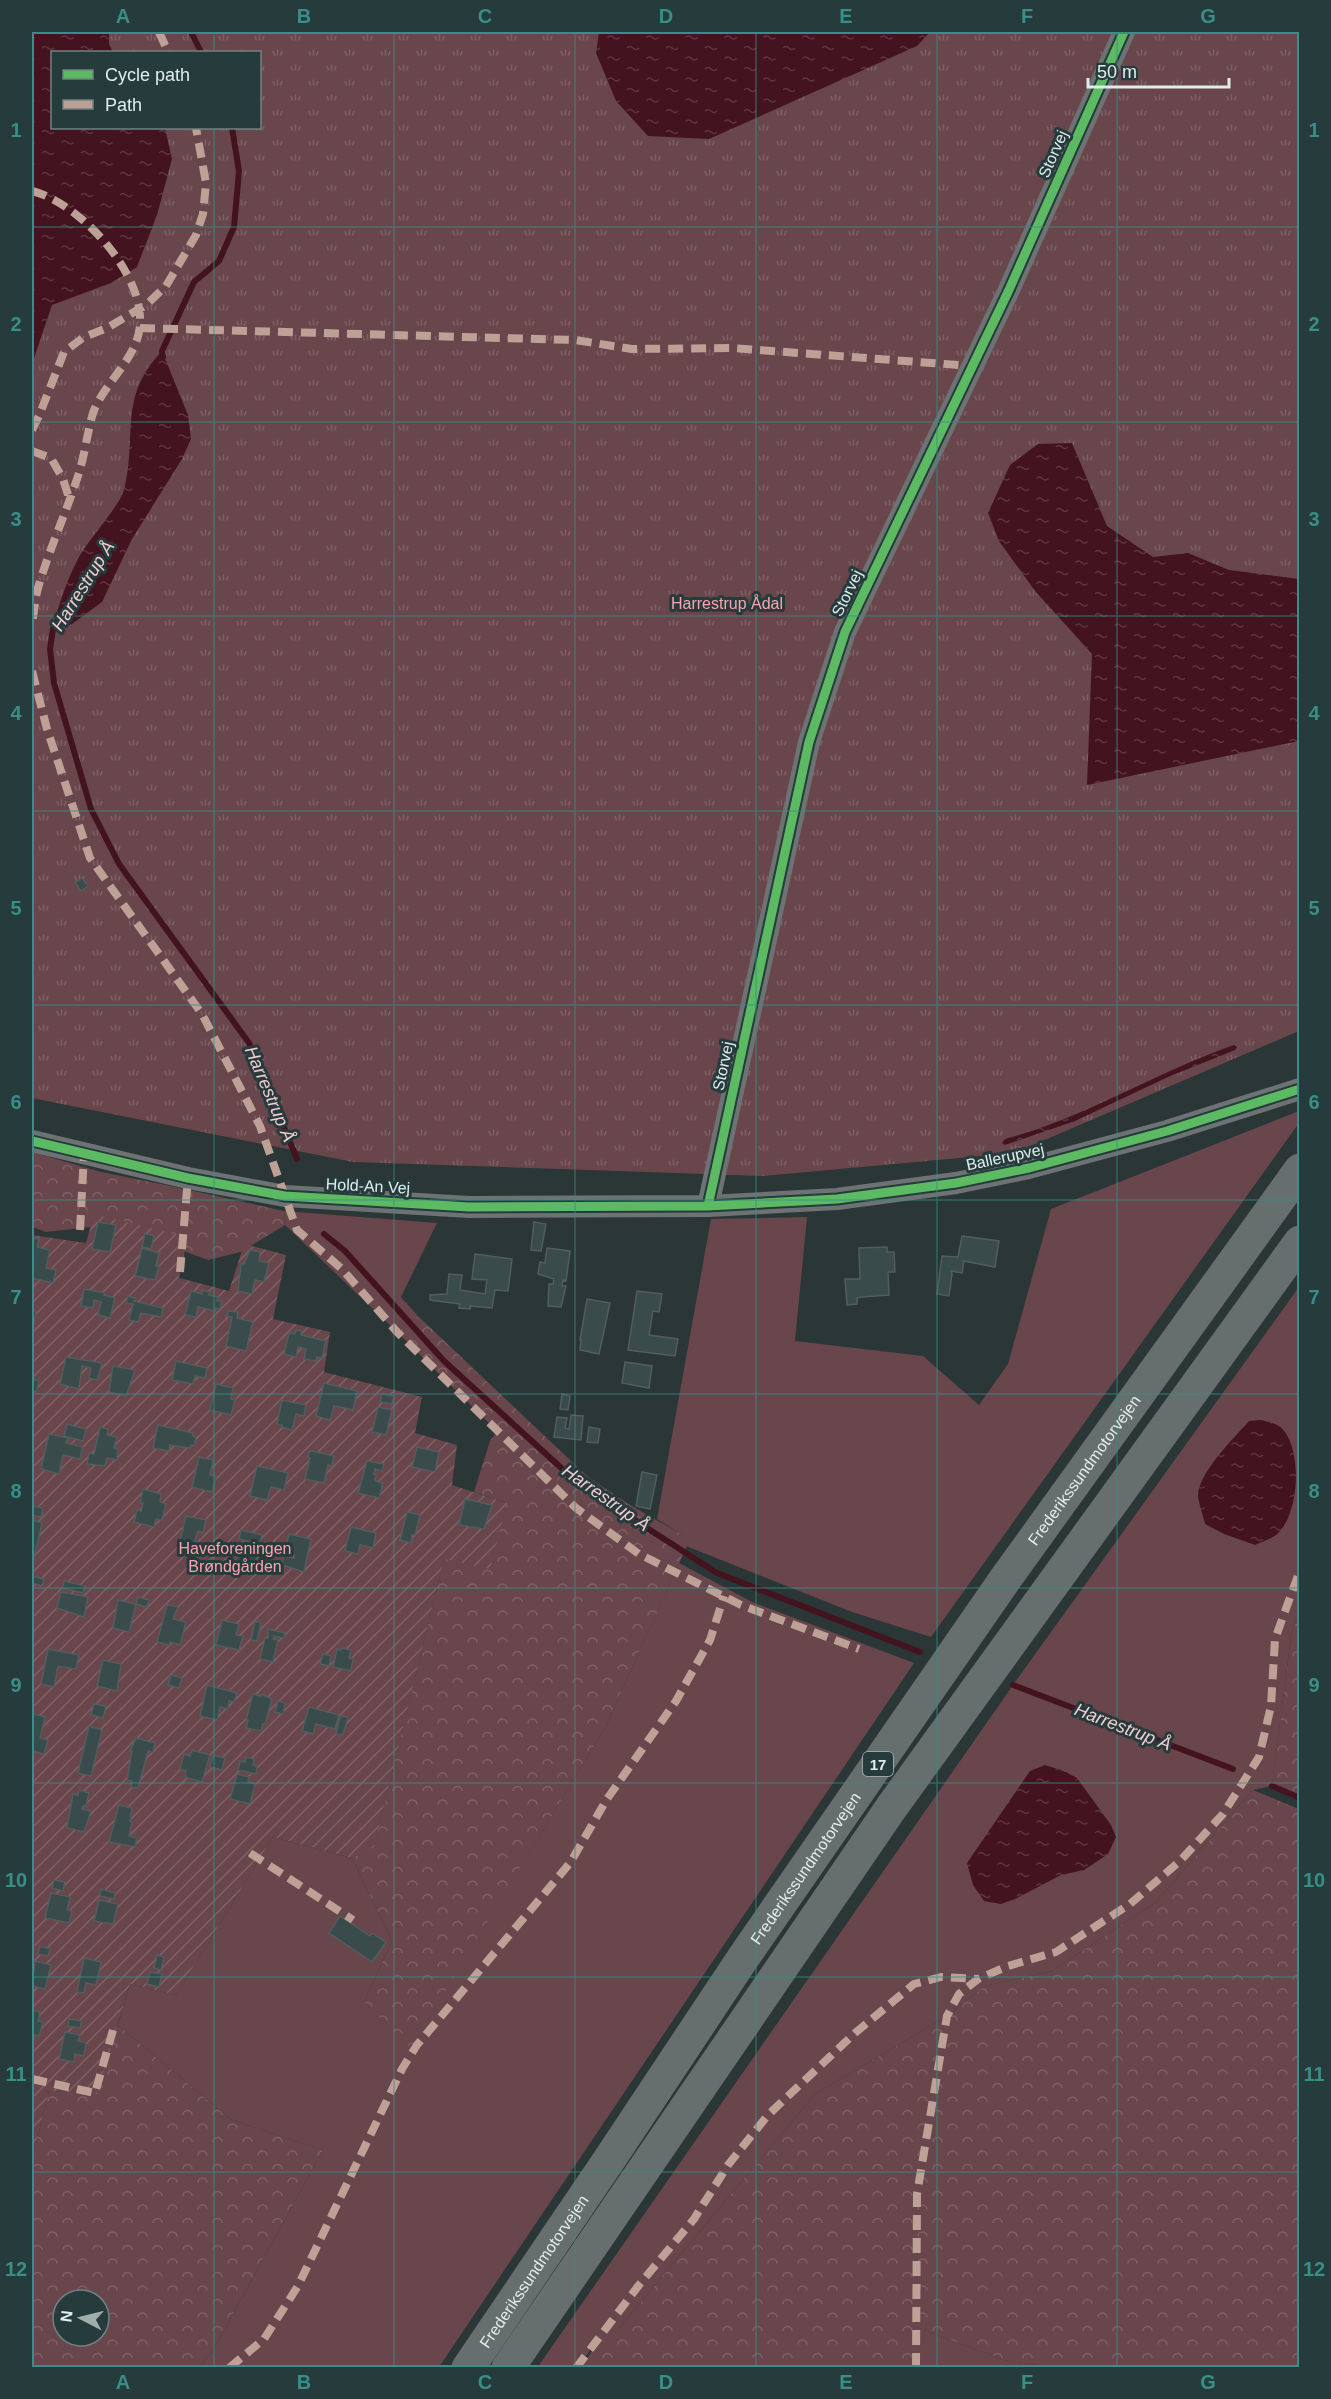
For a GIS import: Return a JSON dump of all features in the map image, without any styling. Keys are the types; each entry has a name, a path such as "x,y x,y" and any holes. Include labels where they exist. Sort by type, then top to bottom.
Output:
{"highway":[{"name":"Frederikssundmotorvejen","path":"468,2367 609,2160 742,1958 1006,1578 1299,1170"},
{"name":"Frederikssundmotorvejen","path":"508,2367 891,1808 1299,1242"}],"street":[{"name":"Storvej","path":"708,1206 809,742 845,632 1008,292 1124,32"},
{"name":"Ballerupvej","path":"708,1206 837,1199 956,1183 1029,1168 1167,1131 1290,1091"},
{"name":"Hold-An Vej","path":"32,1141 188,1178 285,1196 469,1207 708,1206"}],"green space":[{"name":"Harrestrup Ådal","path":"32,32 1299,32 1299,1031 1014,1153 763,1176 353,1162 32,1098"},
{"path":"1299,1111 1299,1123 931,1637 852,1612 686,1546 689,1539 657,1519 711,1219 807,1217 795,1341 923,1356 979,1405 1008,1364 1051,1209"},
{"path":"32,1152 101,1172 284,1211 285,1225 241,1252 208,1260 129,1231 98,1226 46,1232 32,1227"},
{"path":"284,1211 437,1223 401,1297 418,1316 397,1332 285,1225"},
{"name":"Haveforeningen Brøndgården","path":"94,1214 188,1237 179,1278 229,1291 244,1244 286,1255 273,1319 330,1332 324,1372 422,1397 415,1433 457,1445 452,1485 507,1503 490,1569 444,1559 374,1847 352,1858 273,1837 176,1995 130,1984 97,2094 49,2091 32,2160 32,1235 86,1243"},
{"path":"1299,1287 1299,1614 1291,1636 1272,1786 1253,1790 1156,1902 1052,1971 985,1986 947,2016 815,2094 619,2328 590,2350 579,2367 537,2368 1013,1685"},
{"path":"418,1316 588,1477 630,1505 690,1539 606,1726 411,2048 364,2002 392,1941 352,1858 374,1846 444,1559 507,1503 474,1492 490,1441 497,1431 397,1332"},
{"path":"679,1563 752,1602 914,1663 439,2367 199,2367 212,2352 323,2150 230,2119 118,2025 130,1984 176,1995 273,1837 352,1858 392,1941 364,2002 411,2047 606,1726"},
{"path":"1299,1614 1299,1797 1272,1785 1291,1636"},
{"path":"1253,1790 1299,1809 1299,2367 1050,2367 1004,2360 916,2327 916,2367 582,2367 598,2341 619,2328 815,2094 947,2016 985,1986 1052,1971 1156,1902"},
{"path":"118,2025 230,2119 323,2150 212,2352 199,2367 32,2368 32,2160 49,2091 95,2093"},
{"path":"916,2327 1004,2360 1050,2367 916,2367"}],"water":[{"path":"32,32 109,32 109,44 112,51 51,51 51,129 165,129 172,159 157,215 137,267 111,283 52,305 32,364"},
{"path":"599,32 930,32 917,46 709,139 648,136 616,101 596,53"},
{"path":"162,351 188,415 191,439 182,459 132,539 102,602 72,624 53,629 63,593 78,559 124,490 134,401 148,368"},
{"path":"1072,443 1107,526 1153,557 1188,553 1229,570 1299,579 1299,741 1087,785 1092,654 1035,591 999,541 988,513 1010,465 1038,444"},
{"path":"1234,1045 1237,1047 1235,1050 1168,1077 1075,1121 1005,1145 1002,1143 1005,1139 1064,1119"},
{"path":"1261,1420 1279,1426 1287,1435 1292,1448 1296,1480 1290,1513 1284,1526 1276,1535 1255,1545 1224,1534 1205,1524 1198,1496 1204,1477 1218,1456 1249,1421"},
{"path":"1045,1765 1077,1778 1111,1825 1116,1837 1108,1854 1084,1870 1061,1875 1001,1904 984,1901 973,1885 967,1863 1030,1771"}],"building":[{"path":"82,878 88,886 81,891 75,883"},
{"path":"98,1222 116,1225 110,1252 92,1249"},
{"path":"534,1222 546,1224 541,1251 531,1250"},
{"path":"145,1233 154,1236 151,1249 142,1247"},
{"path":"962,1236 999,1241 995,1267 964,1261 962,1273 951,1271 949,1296 937,1294 942,1256 958,1257"},
{"path":"32,1238 39,1239 37,1247 50,1250 46,1268 56,1270 53,1283 32,1278"},
{"path":"887,1247 887,1252 894,1252 895,1272 888,1272 889,1295 861,1297 857,1298 857,1304 847,1305 845,1279 860,1279 859,1248"},
{"path":"142,1248 159,1253 156,1266 159,1266 155,1280 135,1276"},
{"path":"547,1248 570,1251 566,1281 563,1280 562,1286 566,1286 561,1307 548,1306 549,1284 553,1284 554,1279 538,1274 540,1262 545,1263"},
{"path":"250,1250 260,1252 259,1261 269,1263 264,1282 255,1280 252,1294 238,1291 241,1264 244,1264"},
{"path":"475,1254 512,1259 508,1291 495,1290 492,1308 470,1306 470,1309 459,1308 460,1304 430,1300 430,1295 447,1294 449,1274 462,1275 460,1290 485,1294 487,1280 472,1279"},
{"path":"84,1289 105,1293 104,1295 115,1298 110,1318 98,1315 101,1302 94,1300 93,1308 81,1306"},
{"path":"202,1290 218,1297 217,1301 222,1301 220,1309 215,1308 215,1311 198,1307 196,1317 185,1315 191,1291 202,1294"},
{"path":"637,1291 662,1294 659,1312 653,1311 649,1335 678,1339 675,1356 628,1350"},
{"path":"128,1296 135,1298 134,1301 163,1308 161,1317 141,1313 138,1322 129,1320 133,1304 126,1303"},
{"path":"587,1299 610,1303 599,1354 580,1350"},
{"path":"32,1310 36,1311 32,1332"},
{"path":"228,1311 238,1312 237,1318 253,1322 246,1351 226,1346 232,1317 227,1316"},
{"path":"296,1330 302,1331 301,1335 326,1341 322,1358 317,1357 316,1361 304,1359 306,1349 298,1347 296,1357 284,1354 289,1333 295,1334"},
{"path":"66,1357 102,1363 98,1378 96,1380 89,1378 91,1368 82,1366 79,1389 60,1384"},
{"path":"176,1361 207,1368 205,1378 195,1376 193,1384 172,1380"},
{"path":"625,1362 652,1366 649,1388 622,1383"},
{"path":"113,1366 135,1370 126,1396 109,1392"},
{"path":"32,1379 39,1381 36,1392 32,1391"},
{"path":"324,1383 357,1391 353,1410 334,1406 330,1420 316,1416"},
{"path":"216,1384 233,1388 231,1399 235,1400 231,1415 210,1410"},
{"path":"382,1394 394,1396 392,1404 380,1402"},
{"path":"562,1394 570,1396 568,1410 560,1409"},
{"path":"282,1400 306,1405 304,1416 296,1414 292,1430 277,1424"},
{"path":"378,1407 392,1410 386,1435 372,1432"},
{"path":"571,1415 583,1416 581,1440 554,1437 557,1417 567,1418 565,1428 569,1429"},
{"path":"67,1424 86,1429 83,1441 64,1436"},
{"path":"158,1425 193,1433 196,1437 194,1446 191,1445 190,1448 170,1445 169,1451 153,1448"},
{"path":"100,1427 108,1429 107,1435 117,1437 114,1448 118,1449 117,1460 107,1458 105,1466 87,1464 89,1453 94,1454"},
{"path":"589,1427 600,1429 598,1443 587,1442"},
{"path":"49,1434 68,1438 66,1443 83,1447 80,1459 63,1455 59,1474 41,1469"},
{"path":"417,1447 439,1452 435,1472 412,1467"},
{"path":"309,1452 334,1456 332,1466 328,1465 324,1483 305,1479 310,1458 308,1458"},
{"path":"199,1457 213,1460 210,1475 216,1476 212,1492 192,1487"},
{"path":"367,1461 384,1464 382,1471 375,1469 374,1474 376,1475 375,1481 383,1483 379,1498 358,1493"},
{"path":"257,1466 288,1473 284,1490 271,1487 267,1500 250,1496"},
{"path":"642,1472 657,1475 650,1509 636,1506"},
{"path":"143,1489 161,1494 160,1502 166,1504 162,1520 156,1519 154,1527 134,1522 137,1510 141,1511"},
{"path":"465,1499 492,1505 484,1529 459,1525"},
{"path":"32,1506 43,1508 41,1517 32,1515"},
{"path":"407,1512 420,1515 411,1543 400,1540"},
{"path":"186,1516 206,1520 203,1533 198,1531 194,1544 180,1541"},
{"path":"32,1520 42,1523 33,1562 32,1562"},
{"path":"351,1527 376,1533 373,1548 360,1545 358,1554 345,1551"},
{"path":"241,1530 262,1535 260,1544 239,1539"},
{"path":"289,1534 311,1539 304,1572 282,1565 284,1556 294,1558 294,1555 284,1553"},
{"path":"240,1545 259,1549 253,1573 234,1569"},
{"path":"179,1547 192,1549 190,1556 177,1552"},
{"path":"32,1576 44,1579 42,1586 32,1583"},
{"path":"64,1581 85,1586 83,1593 63,1588"},
{"path":"61,1592 88,1597 84,1617 57,1608"},
{"path":"138,1597 149,1600 147,1607 136,1604"},
{"path":"118,1600 136,1604 129,1632 113,1628"},
{"path":"167,1605 178,1607 173,1619 186,1622 180,1645 157,1642"},
{"path":"222,1620 239,1624 236,1635 243,1636 239,1650 216,1645"},
{"path":"255,1621 261,1623 257,1641 251,1640"},
{"path":"268,1629 285,1633 284,1638 274,1636 273,1639 278,1640 273,1662 260,1659 265,1638 268,1638"},
{"path":"48,1649 79,1655 76,1669 58,1666 54,1687 41,1684"},
{"path":"337,1649 351,1650 349,1658 353,1659 351,1671 333,1667"},
{"path":"323,1654 331,1656 329,1666 320,1664"},
{"path":"103,1660 121,1664 117,1691 97,1686"},
{"path":"171,1675 182,1678 179,1688 168,1685"},
{"path":"207,1685 237,1693 234,1702 229,1701 228,1709 220,1707 217,1720 200,1716"},
{"path":"253,1694 260,1696 261,1694 272,1699 261,1731 246,1728"},
{"path":"278,1701 285,1703 283,1714 275,1712"},
{"path":"94,1704 106,1706 103,1718 91,1715"},
{"path":"309,1707 339,1715 335,1729 316,1724 313,1734 302,1731"},
{"path":"34,1714 45,1717 40,1738 48,1740 44,1754 32,1751"},
{"path":"340,1717 348,1717 345,1728 342,1735 336,1734"},
{"path":"89,1726 102,1730 91,1776 78,1773"},
{"path":"136,1738 155,1743 153,1752 148,1751 138,1788 131,1787 132,1781 127,1780 132,1751 130,1751"},
{"path":"192,1750 210,1755 202,1782 185,1777 186,1771 180,1769 184,1754 190,1756"},
{"path":"213,1755 225,1758 222,1770 210,1767"},
{"path":"246,1757 254,1759 253,1765 257,1766 256,1774 238,1770 240,1761 245,1762"},
{"path":"237,1774 249,1777 248,1782 255,1784 250,1804 230,1799"},
{"path":"79,1790 89,1793 86,1806 82,1809 91,1811 84,1832 67,1828 73,1794 78,1795"},
{"path":"119,1805 132,1808 129,1836 137,1838 135,1847 109,1842"},
{"path":"54,1880 65,1882 63,1891 52,1888"},
{"path":"101,1889 115,1893 114,1899 100,1896"},
{"path":"51,1893 70,1897 67,1910 72,1911 69,1923 45,1918"},
{"path":"99,1900 118,1904 113,1924 94,1921"},
{"path":"340,1916 370,1936 372,1933 386,1942 372,1962 329,1933"},
{"path":"40,1946 50,1949 48,1956 38,1954"},
{"path":"157,1955 164,1957 161,1970 154,1968"},
{"path":"84,1958 101,1962 96,1985 86,1983 84,1993 77,1992"},
{"path":"35,1961 51,1965 45,1989 32,1986"},
{"path":"150,1972 162,1974 159,1987 147,1984"},
{"path":"32,2010 40,2012 38,2021 43,2022 39,2036 35,2035 33,2043"},
{"path":"69,2019 82,2021 80,2028 68,2026"},
{"path":"65,2032 80,2035 78,2041 86,2043 84,2056 75,2054 74,2062 59,2059"}],"waterway":[{"name":"Harrestrup Å","path":"191,32 200,51"},
{"name":"Harrestrup Å","path":"163,357 162,351 194,282 219,261 234,227 239,171 232,129"},
{"name":"Harrestrup Å","path":"57,622 53,629 50,649 54,683 91,809 119,864 249,1043 297,1159"},
{"name":"Harrestrup Å","path":"324,1234 345,1251 444,1361 580,1485 717,1573 920,1652"},
{"name":"Harrestrup Å","path":"1013,1685 1233,1769"},
{"name":"Harrestrup Å","path":"1272,1786 1300,1798"}],"marked path":[{"path":"159,32 168,51"},
{"path":"32,430 64,352 84,337 107,328 146,305 166,286 196,235 203,214 206,183 196,129"},
{"path":"32,191 51,198 70,210 106,243 132,284 138,305 140,325 133,349 104,392 93,413 78,476 38,588 32,624"},
{"path":"140,328 575,340 632,349 732,348 972,366"},
{"path":"32,451 51,458 63,479 70,501"},
{"path":"32,671 47,729 90,858 202,1014 260,1126 297,1230 342,1269 397,1332 576,1508 639,1554 741,1605 859,1649"},
{"path":"80,1230 84,1154"},
{"path":"180,1272 188,1178"},
{"path":"916,2368 917,2194 947,2016 959,1994 978,1979 1008,1966 1056,1952 1130,1904 1180,1861 1223,1814 1259,1757 1271,1706 1275,1639 1300,1570"},
{"path":"229,2368 264,2339 298,2286 402,2069 417,2045 570,1863 607,1799 676,1701 710,1640 724,1596"},
{"path":"250,1853 353,1920"},
{"path":"576,2368 639,2285 694,2219 728,2165 768,2115 855,2033 914,1984 941,1977 978,1979"},
{"path":"32,2079 95,2093 115,2023"}],"cycle path":[{"path":"708,1206 809,742 845,632 1008,292 1124,32"},
{"path":"32,1141 188,1178 285,1196 469,1207 708,1206 837,1199 956,1183 1029,1168 1167,1131 1300,1089"}]}
